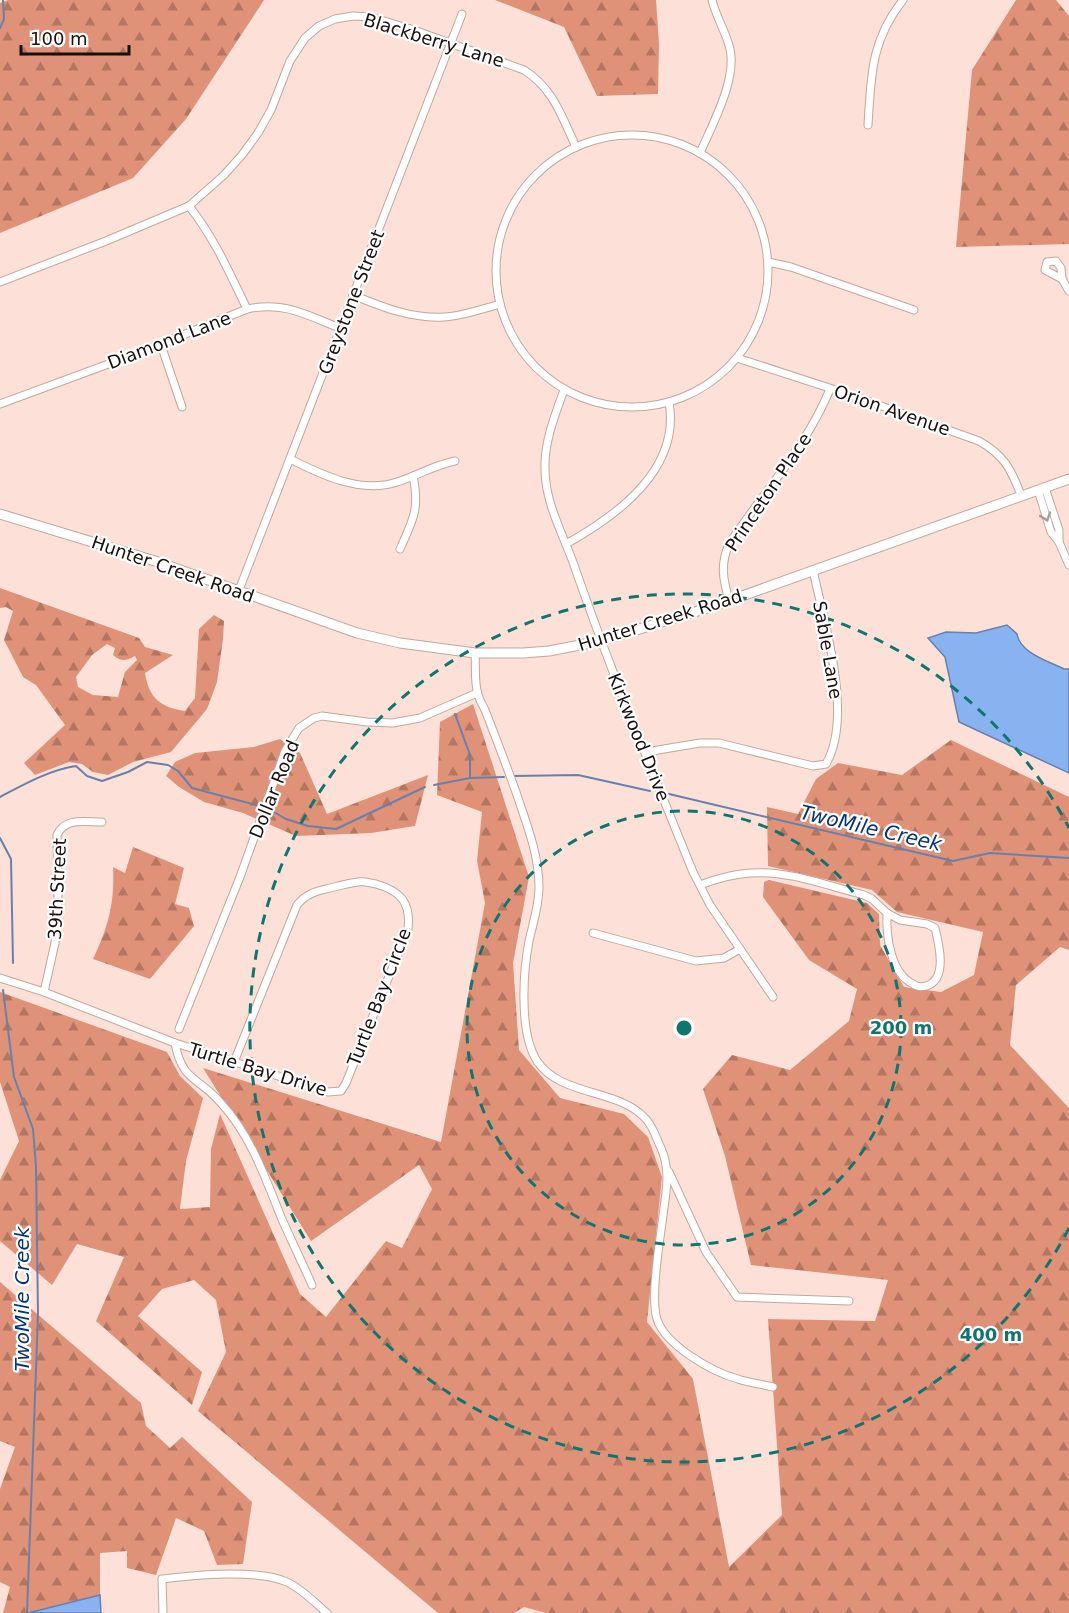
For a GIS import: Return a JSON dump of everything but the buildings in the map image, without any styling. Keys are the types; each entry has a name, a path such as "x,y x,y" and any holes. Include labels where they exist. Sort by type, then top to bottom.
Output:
{"main road":[{"name":"Hunter Creek Road","path":"0,514 134,554 357,633 400,643 475,653 549,651 601,641 729,600 1069,479"}],"street":[{"path":"700,153 724,94 731,59 728,42 711,0"},
{"path":"868,125 872,73 880,38 887,22 903,0"},
{"name":"Greystone Street","path":"238,590 462,14"},
{"name":"Blackberry Lane","path":"0,282 189,206 224,175 258,134 271,110 294,53 305,38 319,26 344,17 362,16 414,30 508,62 524,70 539,80 550,93 576,147"},
{"path":"639,135 664,138 700,153 727,173 747,199 761,229 768,262 763,306 753,333 737,358 699,389 669,402 648,406 616,406 584,399 564,390 539,371 519,347 504,319 496,278 497,250 509,212 524,189 542,169 576,147 600,138 639,135"},
{"path":"189,206 205,226 223,256 247,309"},
{"path":"768,262 791,267 914,310"},
{"path":"1062,279 1069,291"},
{"path":"353,295 384,307 427,317 462,315 500,304"},
{"name":"Diamond Lane","path":"0,403 161,345 247,309 261,306 284,307 340,328"},
{"path":"161,345 182,407"},
{"name":"Orion Avenue","path":"737,358 979,441 994,450 1007,463 1022,495"},
{"name":"Princeton Place","path":"729,600 722,578 722,569 729,544 802,443 830,389"},
{"name":"Kirkwood Drive","path":"564,390 550,433 545,468 551,503 601,641 682,846 710,905 772,997"},
{"path":"566,544 592,530 614,514 645,482 661,461 670,436 672,417 669,402"},
{"path":"290,459 326,475 359,485 386,485 438,464 455,461"},
{"path":"400,549 416,512 417,494 412,476"},
{"path":"1041,489 1059,530 1059,542 1069,565"},
{"name":"Sable Lane","path":"646,752 718,742 813,766 826,764 835,744 838,709 837,682 813,570"},
{"path":"475,653 477,693 505,761 531,836 537,862 539,888 536,915 529,941 524,994 527,1028 533,1054 543,1068 565,1082 623,1104 639,1112 651,1125 667,1167 706,1252 737,1297 849,1300"},
{"name":"Dollar Road","path":"179,1029 240,877 285,751 299,728 314,718 322,716 393,723 420,718 477,693"},
{"name":"39th Street","path":"44,992 55,944 58,899 57,835 69,822 102,822"},
{"path":"700,885 724,877 750,873 777,874 864,895 900,920 927,924 935,928 940,972 936,980 929,985 920,987 912,984 900,971 887,938 887,913"},
{"name":"Turtle Bay Circle","path":"234,1062 297,905 303,898 314,892 358,882 383,886 401,897 407,906 408,929 341,1092"},
{"path":"593,933 696,961 724,958 740,949"},
{"name":"Turtle Bay Drive","path":"0,978 44,992 175,1043 328,1092 341,1092"},
{"path":"175,1043 182,1067 222,1103 247,1139 312,1285"},
{"path":"667,1167 668,1176 656,1282 655,1308 659,1325 684,1351 713,1371 738,1380 773,1387"},
{"path":"163,1613 162,1579 231,1575 267,1576 293,1585 327,1613"}],"green space":[{"path":"8,0 264,0 186,119 133,178 0,233 0,3"},
{"path":"495,0 656,0 659,44 658,94 597,96 564,27"},
{"path":"1016,0 1056,0 1069,16 1069,244 956,247 972,70"},
{"path":"0,588 139,638 145,647 173,655 145,673 149,689 157,700 169,707 185,711 195,698 199,629 214,615 224,621 223,639 217,682 207,709 171,752 133,762 108,775 93,772 82,764 69,762 35,775 24,763 65,725 36,685 23,677 4,640 13,611 6,607 0,608","holes":["107,644 115,648 113,655 119,659 126,660 135,656 137,660 125,672 118,697 93,695 78,687 76,677 92,655"]},
{"path":"473,704 529,877 513,963 519,1050 560,1098 624,1114 648,1137 662,1177 647,1322 693,1379 729,1567 782,1515 768,1319 875,1321 888,1280 751,1265 725,1156 703,1089 732,1055 790,1070 849,1021 857,989 809,960 763,897 764,882 769,880 867,903 879,914 880,945 904,987 941,992 974,975 983,932 897,912 872,890 768,866 767,807 798,814 816,779 838,763 902,775 951,740 1069,797 1069,950 1060,947 1016,985 1010,1045 1069,1108 1069,1613 546,1613 524,1607 514,1613 438,1613 198,1411 226,1352 216,1300 194,1280 162,1289 138,1316 202,1372 192,1405 96,1321 124,1257 77,1244 52,1285 0,1241 0,1180 19,1141 0,1082 0,992 167,1052 180,1076 203,1098 186,1161 180,1209 210,1207 211,1149 220,1114 300,1294 326,1317 386,1241 402,1248 432,1189 419,1165 311,1241 203,1068 441,1142 485,903 477,861 482,812 437,795 440,722"},
{"path":"280,739 300,753 327,814 428,775 415,826 371,833 296,836 243,813 204,802 166,776 175,762 195,753 254,747"},
{"path":"133,847 184,868 175,904 189,908 194,926 150,979 93,959 109,915 113,892 113,867 125,873"},
{"path":"0,1282 141,1403 146,1426 170,1448 182,1437 252,1502 243,1564 217,1565 204,1531 176,1518 156,1575 127,1568 127,1551 100,1553 100,1595 28,1613 3,1613 10,1587 0,1582 0,1489 15,1447 0,1441"}],"water":[{"path":"1007,625 1017,634 1019,641 1029,651 1064,669 1069,669 1069,773 959,722 945,657 928,638 946,632 976,633"},
{"path":"100,1595 101,1613 28,1613"}],"waterway":[{"path":"0,28 4,19 3,0"},
{"path":"455,714 470,755 470,777"},
{"path":"0,797 36,778 66,768 76,766 87,776 102,781 128,772 147,762 168,765 178,771 192,788 260,806"},
{"name":"TwoMile Creek","path":"514,776 578,775 650,791"},
{"name":"TwoMile Creek","path":"434,785 470,778 504,777"},
{"name":"TwoMile Creek","path":"267,808 286,819 308,826 336,829 425,787"},
{"name":"TwoMile Creek","path":"669,794 953,861 990,853 1069,858"},
{"path":"0,838 11,859 13,963"},
{"name":"TwoMile Creek","path":"3,990 14,1077 33,1129 36,1167 38,1315 27,1613"}]}
